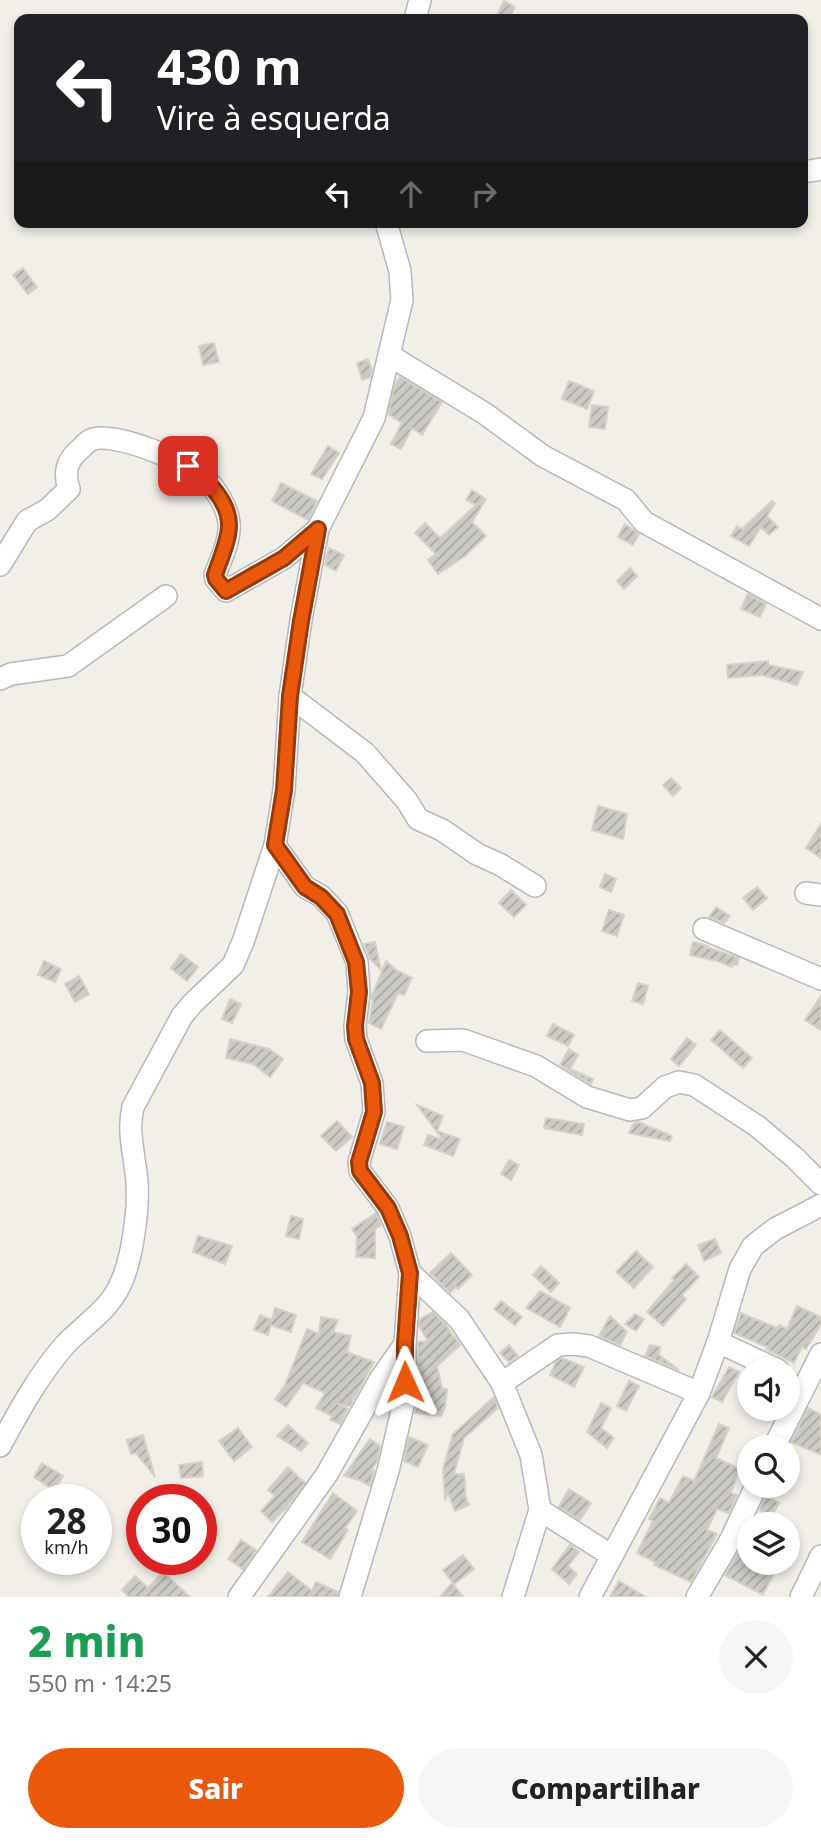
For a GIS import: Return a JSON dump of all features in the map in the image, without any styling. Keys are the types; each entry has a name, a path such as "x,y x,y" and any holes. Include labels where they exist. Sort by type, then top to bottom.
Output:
{"street":[{"path":"0,1446 25,1400 64,1346 111,1300 120,1287 138,1212 129,1122 133,1107 182,1016 233,965 275,845 284,790 290,696 318,529 374,418 402,300 400,271 388,228"},
{"path":"389,355 484,413 543,456 626,500 644,522 821,619"},
{"path":"0,565 27,521 47,510 69,489 65,477 70,458 91,440 106,438 139,446 188,466 203,476 227,513 229,526 215,575 226,591 284,558 318,529"},
{"path":"0,679 11,674 68,666 166,596"},
{"path":"290,696 365,753 407,801 418,820 442,830 477,854 535,886"},
{"path":"275,845 305,887 321,897 337,914 356,962 359,992 356,1039 372,1083 374,1112 359,1162 360,1171 388,1208 400,1236 410,1273 405,1343 405,1397 388,1471 350,1597"},
{"path":"705,929 821,979"},
{"path":"427,1041 463,1040 536,1066 587,1097 630,1110 642,1108 665,1087 678,1082 694,1085 757,1126 821,1184"},
{"path":"590,1597 699,1393 740,1269 753,1246 775,1229 821,1205"},
{"path":"410,1273 459,1319 502,1383 531,1455 540,1510 513,1597"},
{"path":"718,1342 752,1358"},
{"path":"239,1597 327,1474 381,1378 405,1343"},
{"path":"502,1383 558,1345 573,1343 589,1346 699,1393"},
{"path":"780,1435 821,1354"},
{"path":"697,1597 750,1498"},
{"path":"540,1510 612,1556"},
{"path":"801,1597 821,1556"}],"building":[{"path":"504,1 515,7 512,14 498,14"},
{"path":"23,268 37,287 28,294 13,275"},
{"path":"214,343 219,362 203,365 199,346"},
{"path":"368,359 372,370 370,377 362,380 357,363"},
{"path":"400,377 442,402 422,435 412,428 401,449 391,444 402,423 388,414 395,384"},
{"path":"569,381 594,391 587,409 562,399"},
{"path":"592,405 608,407 605,429 589,427"},
{"path":"328,446 339,453 322,479 311,474"},
{"path":"281,483 317,501 308,520 272,501"},
{"path":"472,490 486,499 472,522 486,536 465,556 438,574 428,560 436,554 415,533 425,523 440,538 476,505 466,500"},
{"path":"772,501 775,503 767,516 778,527 769,535 761,527 749,546 731,536 737,526 742,529"},
{"path":"625,524 639,534 633,545 618,537"},
{"path":"329,548 344,555 336,571 325,565"},
{"path":"630,568 637,576 624,589 617,581"},
{"path":"748,594 766,604 760,617 741,609"},
{"path":"768,661 768,665 803,672 797,685 762,675 728,678 727,665"},
{"path":"671,778 681,788 673,796 663,785"},
{"path":"598,806 627,814 623,839 592,830"},
{"path":"821,824 821,858 806,848"},
{"path":"605,874 616,879 611,892 600,887"},
{"path":"757,887 767,898 753,910 743,898"},
{"path":"511,890 526,905 514,917 499,903"},
{"path":"716,907 730,916 724,923 709,917"},
{"path":"609,910 624,915 617,936 602,931"},
{"path":"375,942 381,970 370,959 364,944"},
{"path":"693,942 739,958 737,965 733,964 732,967 690,955"},
{"path":"181,954 198,967 187,981 171,968"},
{"path":"44,961 61,969 55,982 38,975"},
{"path":"386,961 412,978 404,995 398,993 381,1029 369,1023 373,1000 371,998"},
{"path":"79,976 89,994 75,1002 65,984"},
{"path":"638,983 648,986 643,1004 632,1001"},
{"path":"821,996 821,1030 805,1020"},
{"path":"230,999 241,1004 232,1023 222,1019"},
{"path":"553,1024 574,1035 568,1046 547,1036"},
{"path":"720,1030 752,1058 743,1068 711,1040"},
{"path":"687,1038 696,1045 679,1066 671,1059"},
{"path":"230,1039 269,1049 283,1059 270,1077 253,1064 226,1058"},
{"path":"569,1049 578,1055 570,1069 593,1079 591,1084 560,1065"},
{"path":"417,1105 443,1116 437,1131 460,1139 453,1156 424,1145 428,1135 443,1140"},
{"path":"546,1118 584,1124 582,1135 544,1128"},
{"path":"337,1121 352,1137 336,1151 321,1136"},
{"path":"387,1122 404,1127 397,1149 380,1144"},
{"path":"638,1122 672,1136 670,1141 629,1133 634,1123"},
{"path":"509,1160 519,1165 511,1180 501,1174"},
{"path":"376,1213 381,1225 375,1229 375,1258 356,1257 357,1236 352,1229"},
{"path":"291,1216 303,1219 299,1239 286,1236"},
{"path":"198,1236 232,1246 225,1264 193,1252"},
{"path":"715,1239 721,1253 704,1261 698,1245"},
{"path":"636,1251 653,1267 634,1288 616,1272"},
{"path":"451,1253 472,1275 450,1293 430,1273"},
{"path":"686,1264 699,1277 682,1295 686,1299 663,1326 647,1312"},
{"path":"541,1266 559,1283 551,1292 533,1275"},
{"path":"540,1291 570,1308 560,1327 526,1308"},
{"path":"501,1301 522,1317 515,1325 494,1309"},
{"path":"797,1306 821,1317 821,1324 806,1349 802,1347 796,1358 784,1358 766,1349 767,1347 734,1333 741,1313 777,1328 779,1325 787,1329"},
{"path":"275,1308 296,1315 291,1332 271,1325 268,1335 254,1330 260,1315 272,1320"},
{"path":"433,1312 460,1345 437,1366 442,1388 447,1389 441,1416 415,1413 418,1397 418,1342 428,1341 419,1326 420,1319"},
{"path":"635,1314 644,1319 636,1331 625,1324"},
{"path":"610,1316 627,1332 620,1345 599,1336"},
{"path":"321,1317 338,1320 333,1332 351,1336 347,1352 374,1362 350,1406 338,1404 348,1409 340,1424 330,1420 332,1416 316,1408 325,1393 303,1383 286,1407 275,1399 285,1385 307,1329 319,1334"},
{"path":"509,1345 518,1356 509,1362 500,1353"},
{"path":"650,1345 660,1347 659,1355 679,1370 645,1356"},
{"path":"562,1358 584,1367 574,1387 550,1375 556,1362"},
{"path":"729,1367 737,1371 722,1402 712,1397"},
{"path":"629,1381 639,1386 626,1411 617,1406"},
{"path":"494,1397 498,1408 464,1438 454,1474 464,1474 469,1505 455,1511 448,1493 445,1500 443,1469 453,1434"},
{"path":"601,1403 611,1408 601,1428 614,1438 607,1448 587,1432"},
{"path":"808,1408 821,1415 821,1455 800,1446 800,1435 794,1435"},
{"path":"719,1424 729,1428 716,1458 737,1468 737,1477 731,1493 737,1495 729,1513 717,1509 707,1530 717,1534 691,1582 654,1565 655,1562 637,1553 653,1521 649,1519 660,1498 669,1503 683,1476 694,1481"},
{"path":"288,1425 308,1443 301,1451 277,1436"},
{"path":"238,1428 252,1447 234,1461 219,1441"},
{"path":"143,1435 155,1477 136,1453 131,1454 127,1440"},
{"path":"409,1437 428,1445 418,1467 404,1461"},
{"path":"370,1439 380,1446 372,1469 374,1471 370,1486 344,1476"},
{"path":"202,1462 203,1476 181,1478 179,1465"},
{"path":"42,1463 63,1476 58,1484 45,1484 34,1477"},
{"path":"288,1467 305,1483 272,1522 261,1511 275,1496 268,1490"},
{"path":"569,1489 591,1503 580,1520 559,1507"},
{"path":"333,1493 357,1511 345,1528 348,1530 330,1559 302,1542"},
{"path":"765,1498 779,1503 774,1512 759,1510"},
{"path":"241,1540 256,1550 243,1569 228,1559"},
{"path":"570,1545 579,1552 568,1566 577,1574 569,1584 552,1569"},
{"path":"463,1555 474,1569 454,1584 443,1570"},
{"path":"737,1555 737,1575 773,1575 763,1595 725,1575"},
{"path":"288,1572 312,1591 316,1582 338,1592 337,1597 268,1597"},
{"path":"160,1575 166,1575 190,1597 129,1597 122,1590 135,1576 148,1588"},
{"path":"619,1581 646,1597 610,1597"},
{"path":"452,1583 463,1597 440,1597"}],"route":[{"path":"188,466 203,476 227,513 229,526 215,575 226,591 284,558 318,529 290,696 284,790 275,845 305,887 321,897 337,914 356,962 359,992 356,1039 372,1083 374,1112 359,1162 360,1171 388,1208 400,1236 410,1273 405,1382"}]}
